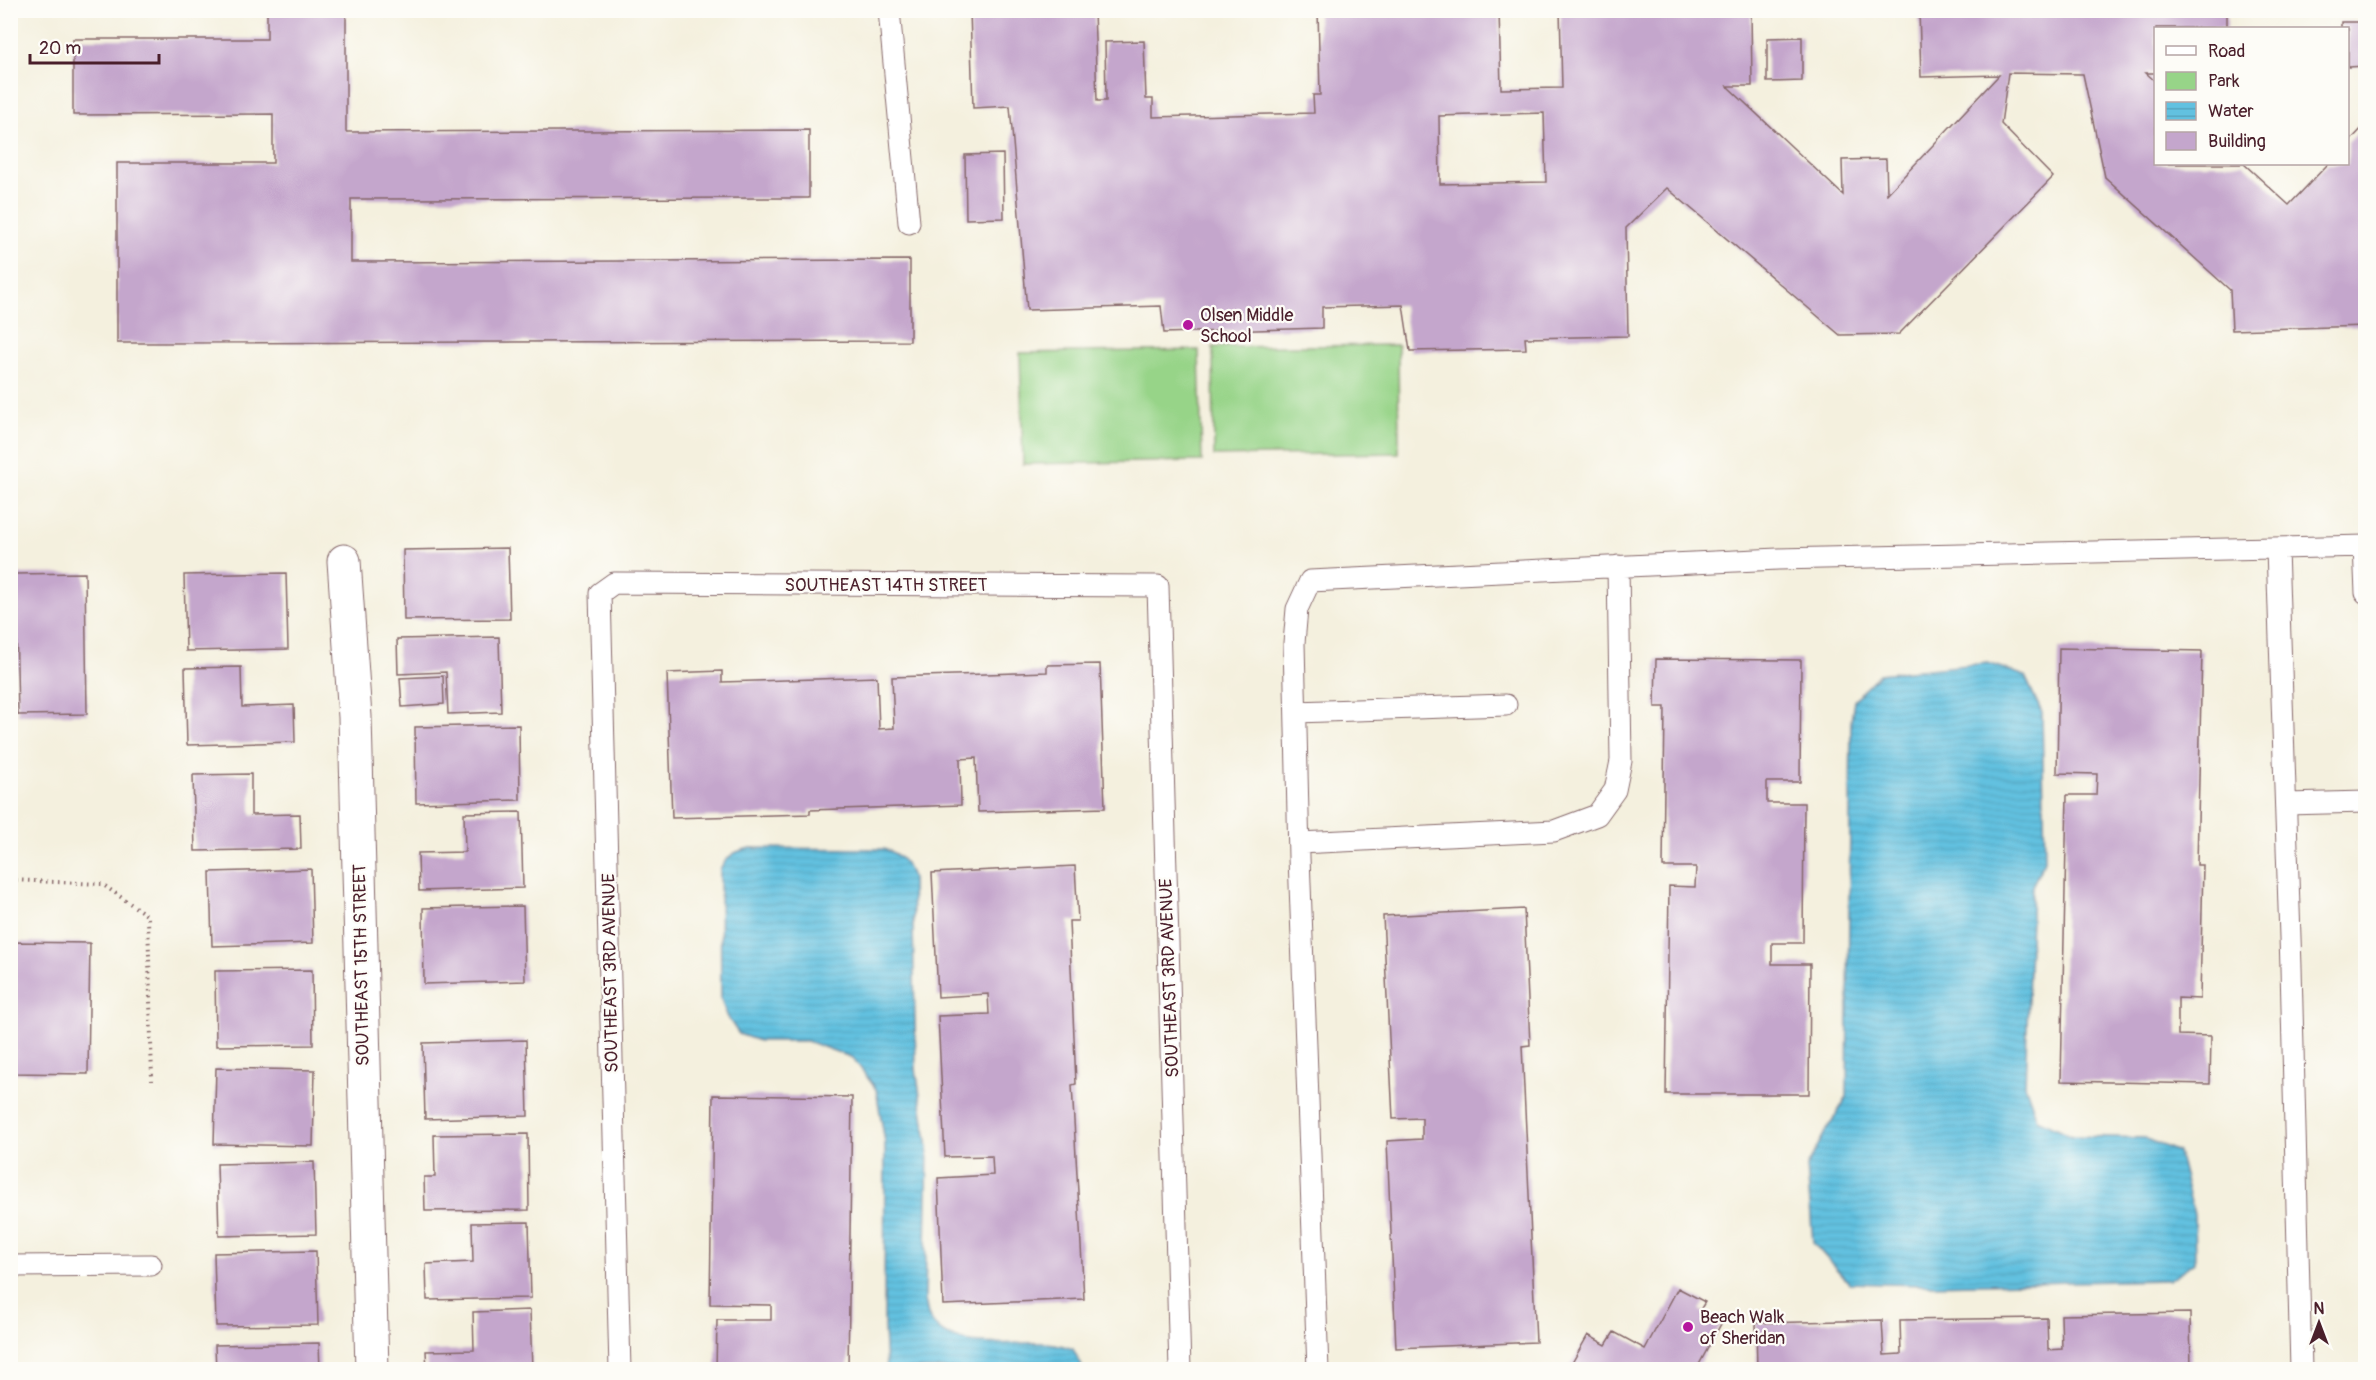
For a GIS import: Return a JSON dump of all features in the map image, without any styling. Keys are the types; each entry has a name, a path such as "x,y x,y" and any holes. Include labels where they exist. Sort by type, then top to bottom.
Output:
{"street":[{"name":"SOUTHEAST 15TH STREET","path":"344,561 355,717 372,1370"}],"lane":[{"path":"889,10 909,223"},
{"path":"1318,1370 1294,643 1297,609 1310,581 1778,559 2365,546 2366,593"},
{"path":"2277,549 2301,1370"},
{"path":"1299,843 1554,831 1597,815 1616,790 1621,761 1618,566"},
{"name":"SOUTHEAST 14TH STREET","path":"614,583 1158,586"},
{"name":"SOUTHEAST 3RD AVENUE","path":"614,583 600,593 620,1370"},
{"name":"SOUTHEAST 3RD AVENUE","path":"1158,586 1180,1370"},
{"path":"1296,712 1506,705"},
{"path":"2286,804 2366,802"},
{"path":"10,1266 151,1265"}],"path":[{"path":"10,880 102,884 148,916 152,1081"}],"green space":[{"path":"1398,345 1399,453 1214,456 1213,347"},
{"path":"1199,350 1202,461 1023,464 1020,353"}],"water":[{"path":"1988,663 2025,676 2042,713 2045,860 2032,886 2025,1085 2037,1119 2072,1136 2145,1138 2178,1152 2194,1214 2195,1262 2168,1280 1926,1285 1849,1283 1813,1243 1807,1167 1847,1097 1851,722 1854,700 1879,674"},
{"path":"751,848 884,849 894,853 905,863 912,877 916,1069 928,1148 925,1301 928,1315 941,1331 971,1342 1057,1344 1073,1349 1083,1369 886,1369 884,1328 885,1142 876,1089 853,1058 807,1041 759,1041 739,1034 728,1018 721,999 720,869 732,854"}],"building":[{"path":"267,10 346,10 346,132 809,130 809,198 351,199 351,262 910,260 910,341 117,343 117,163 273,163 273,114 73,115 73,39 267,39"},
{"path":"970,10 1094,10 1097,101 1106,101 1105,42 1144,41 1146,99 1153,99 1153,117 1314,113 1313,95 1320,95 1318,10 1499,10 1501,89 1562,88 1560,10 1751,10 1752,86 1727,86 1843,195 1842,160 1886,159 1887,194 1999,75 1921,77 1919,10 2227,10 2227,27 2154,27 2154,73 2146,73 2154,80 2154,165 2245,165 2289,205 2327,165 2349,165 2349,142 2366,124 2366,291 2363,293 2366,326 2232,330 2230,290 2105,177 2083,74 2008,73 2001,124 2053,177 1899,334 1840,335 1667,188 1626,228 1628,336 1525,338 1526,349 1410,351 1403,305 1322,307 1322,328 1164,333 1161,306 1027,310 1010,106 973,108","holes":["1544,113 1546,182 1440,184 1439,116"]},
{"path":"2341,22 2366,22 2366,66 2349,67 2349,27 2341,27"},
{"path":"1802,37 1802,81 1767,82 1767,38"},
{"path":"1003,154 1004,218 966,219 965,155"},
{"path":"508,548 510,619 404,620 403,550"},
{"path":"85,573 87,714 18,715 15,574"},
{"path":"286,573 288,649 186,651 184,575"},
{"path":"499,637 501,712 448,714 446,672 398,674 397,639"},
{"path":"2059,648 2202,651 2197,865 2203,865 2200,999 2178,998 2178,1035 2211,1036 2210,1084 2061,1081 2067,795 2096,795 2097,774 2057,773"},
{"path":"1656,659 1801,660 1800,782 1767,782 1767,803 1804,803 1803,943 1772,943 1772,964 1810,964 1809,1094 1666,1094 1669,886 1695,887 1696,867 1663,867 1665,707 1655,707"},
{"path":"1100,664 1105,808 978,812 976,758 960,759 961,805 810,810 810,814 672,818 667,673 722,671 722,682 877,677 879,729 894,728 892,677 1047,672 1047,665"},
{"path":"241,667 242,707 294,705 295,742 187,745 185,668"},
{"path":"443,676 444,704 402,707 400,678"},
{"path":"519,725 520,800 416,803 415,727"},
{"path":"251,774 251,815 300,814 301,849 195,851 193,775"},
{"path":"521,812 523,888 419,891 418,853 465,852 464,813"},
{"path":"1075,866 1078,921 1069,921 1076,1084 1072,1085 1084,1299 943,1305 938,1178 993,1175 992,1156 945,1157 938,1016 989,1014 988,994 938,997 932,873"},
{"path":"311,869 313,943 212,946 210,872"},
{"path":"523,906 525,981 424,984 423,908"},
{"path":"1524,909 1530,1045 1522,1046 1536,1342 1396,1348 1387,1141 1422,1139 1422,1118 1393,1119 1383,916"},
{"path":"10,942 90,943 88,1074 10,1073"},
{"path":"312,970 313,1045 216,1046 215,971"},
{"path":"526,1040 528,1116 425,1119 423,1043"},
{"path":"216,1068 315,1070 313,1146 214,1144"},
{"path":"713,1095 852,1097 848,1370 716,1370 717,1320 771,1320 771,1305 710,1304"},
{"path":"528,1134 529,1210 425,1211 424,1177 435,1177 434,1135"},
{"path":"314,1162 316,1234 219,1236 217,1164"},
{"path":"529,1222 531,1298 427,1300 426,1264 473,1262 472,1223"},
{"path":"316,1251 318,1325 216,1326 214,1253"},
{"name":"Beach Walk of Sheridan","path":"1678,1288 1705,1302 1700,1310 1722,1322 1696,1370 1568,1370 1588,1335 1606,1345 1614,1332 1645,1349"},
{"path":"530,1310 532,1370 427,1370 426,1351 474,1350 473,1312"},
{"path":"2190,1313 2191,1370 1757,1370 1756,1323 1882,1320 1884,1355 1901,1354 1900,1320 2047,1318 2048,1350 2062,1349 2061,1315"},
{"path":"319,1343 320,1370 216,1370 215,1345"}],"place":[{"name":"Olsen Middle School","path":"1188,325"},
{"name":"Beach Walk of Sheridan","path":"1688,1327"}]}
